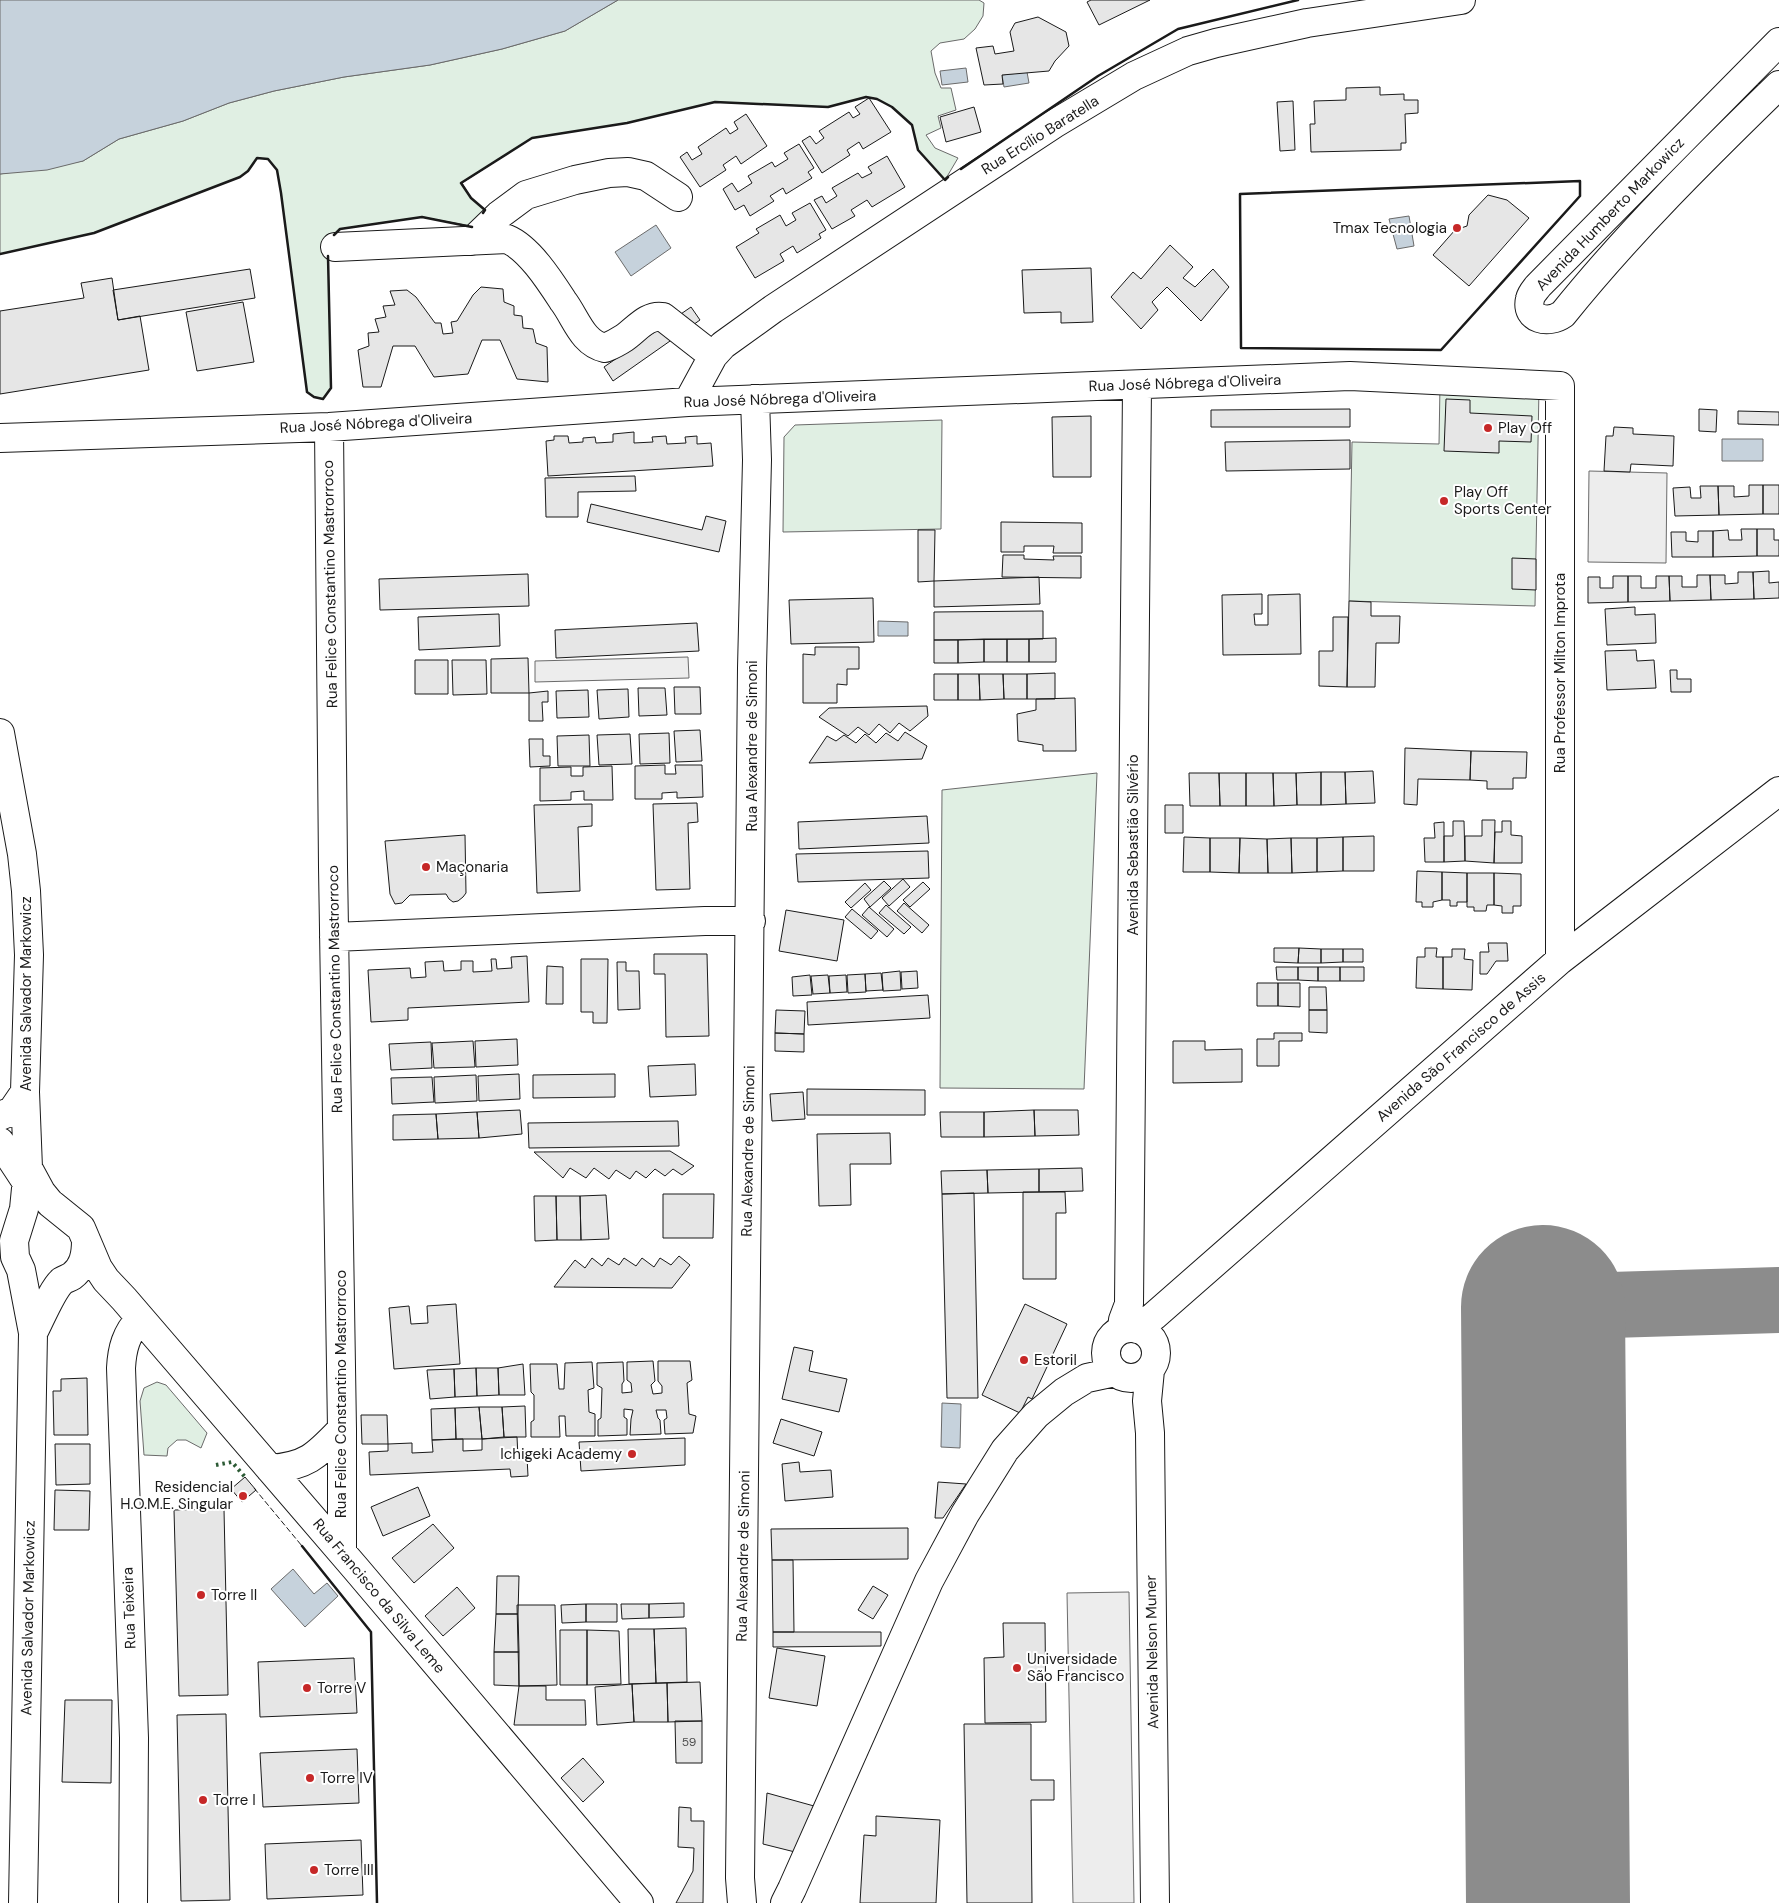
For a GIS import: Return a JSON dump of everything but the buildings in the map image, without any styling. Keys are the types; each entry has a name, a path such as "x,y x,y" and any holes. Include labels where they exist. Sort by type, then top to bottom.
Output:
{"street":[{"name":"Rua Ercílio Baratella","path":"688,402 713,356 723,344 1046,129 1134,76 1161,63 1216,42 1307,23 1461,0"},
{"name":"Avenida Humberto Markowicz","path":"1779,42 1538,286 1529,302 1530,309 1535,316 1547,320 1563,314 1600,267 1642,222 1779,84"},
{"path":"472,241 499,215 526,195 575,180 609,173 628,172 646,176 678,196"},
{"path":"335,247 507,239 517,244 539,267 564,302 583,334 593,344 605,348 612,345 624,339 650,318 657,316 663,317 713,356"},
{"name":"Rua José Nóbrega d'Oliveira","path":"0,438 329,427 688,402 1136,386 1350,376 1560,386"},
{"name":"Avenida Sebastião Silvério","path":"1136,386 1137,1323"},
{"name":"Rua Professor Milton Improta","path":"1560,386 1560,960"},
{"name":"Rua Alexandre de Simoni","path":"742,1903 740,1848 751,921 752,668 757,460 755,399"},
{"name":"Rua Felice Constantino Mastrorroco","path":"329,427 342,1552"},
{"name":"Avenida Salvador Markowicz","path":"0,733 22,854 29,955 25,1092 28,1175 24,1209 20,1224"},
{"name":"Avenida São Francisco de Assis","path":"1137,1323 1560,960 1779,791"},
{"path":"334,938 705,921 751,921"},
{"path":"0,1116 12,1111 25,1092"},
{"path":"0,1142 59,1212"},
{"path":"50,1211 59,1212 67,1215 81,1228 86,1240 86,1255 82,1266 62,1282 46,1306 33,1333 21,1270 15,1257 14,1241 20,1224 33,1214 50,1211"},
{"name":"Rua Francisco da Silva Leme","path":"86,1240 98,1268 106,1280 342,1552 639,1903"},
{"path":"21,1270 35,1279 49,1283 90,1284 117,1291"},
{"name":"Rua Teixeira","path":"133,1903 134,1738 121,1368 128,1334 140,1318"},
{"path":"784,1903 792,1889 929,1581 965,1514 1005,1450 1036,1415 1064,1392 1087,1378 1130,1373 1156,1358 1154,1345 1137,1323 1111,1337 1106,1349 1107,1362 1130,1373"},
{"name":"Avenida Salvador Markowicz","path":"22,1903 33,1333"},
{"name":"Avenida Nelson Muner","path":"1130,1373 1147,1401 1150,1433 1155,1903"},
{"path":"270,1468 289,1467 305,1462 320,1452 342,1429"}],"green space":[{"path":"618,0 979,0 984,3 983,16 975,29 964,39 940,43 931,51 935,73 941,88 951,88 956,110 938,116 941,128 926,135 935,148 958,158 945,180 918,150 912,125 892,107 877,99 866,97 828,107 715,102 627,123 532,138 462,183 471,198 485,210 476,227 422,217 340,229 331,238 328,253 331,388 323,399 314,397 307,392 281,193 277,170 268,159 257,158 248,171 240,177 94,233 0,254 0,174 83,161 119,139 183,121 229,103 274,91 344,77 430,65 502,49 565,31"},
{"name":"Play Off Sports Center","path":"1440,385 1539,388 1535,606 1349,601 1352,442 1439,444"},
{"path":"942,420 941,529 783,532 784,437 795,425"},
{"path":"1097,773 1084,1089 940,1088 942,790"},
{"path":"157,1382 166,1385 207,1433 201,1448 186,1440 177,1440 168,1448 167,1456 144,1455 140,1401 144,1388"}],"shaded area":[{"path":"0,0 618,0 565,31 502,49 430,65 344,77 274,91 229,103 183,121 119,139 83,161 47,170 0,174"},
{"path":"966,68 968,82 942,85 940,71"},
{"path":"1027,72 1029,83 1004,87 1002,75"},
{"path":"1409,216 1414,246 1397,249 1389,219"},
{"path":"656,225 671,248 631,276 615,252"},
{"path":"1722,439 1763,439 1763,461 1722,461"},
{"path":"1589,471 1667,473 1666,563 1588,562"},
{"path":"878,621 908,622 908,636 878,636"},
{"path":"688,657 689,678 535,682 535,661"},
{"path":"942,1403 961,1404 960,1448 941,1447"},
{"path":"293,1569 314,1594 327,1583 338,1596 305,1627 271,1589"},
{"path":"1129,1592 1134,1903 1073,1903 1067,1593"}],"taxiway":[{"path":"1543,1307 1779,1300"}],"runway":[{"path":"1543,1307 1548,1903"}],"hedge":[{"path":"216,1465 232,1462 245,1477"}],"fence":[{"path":"254,1488 302,1546"}],"wall":[{"path":"961,169 1098,76 1178,29 1298,0"},
{"path":"483,213 485,210 471,198 461,183 532,138 627,123 715,102 828,107 866,97 877,99 892,107 912,125 918,150 945,180 948,177"},
{"path":"0,254 94,233 240,177 248,171 257,158 268,159 277,170 281,193 307,392 314,397 323,399 331,388 328,256"},
{"path":"1580,181 1580,196 1441,350 1241,348 1240,194 1580,181"},
{"path":"334,235 340,229 422,217 472,227"},
{"path":"302,1546 371,1632 377,1903"}],"place":[{"name":"Tmax Tecnologia","path":"1457,228"},
{"name":"Play Off","path":"1488,428"},
{"name":"Play Off Sports Center","path":"1444,501"},
{"name":"Maçonaria","path":"426,867"},
{"name":"Estoril","path":"1024,1360"},
{"name":"Ichigeki Academy","path":"632,1454"},
{"name":"Residencial H.O.M.E. Singular","path":"243,1496"},
{"name":"Torre II","path":"201,1595"},
{"name":"Universidade São Francisco","path":"1017,1668"},
{"name":"Torre V","path":"307,1688"},
{"name":"Torre IV","path":"310,1778"},
{"name":"Torre I","path":"203,1800"},
{"name":"Torre III","path":"314,1870"}]}
